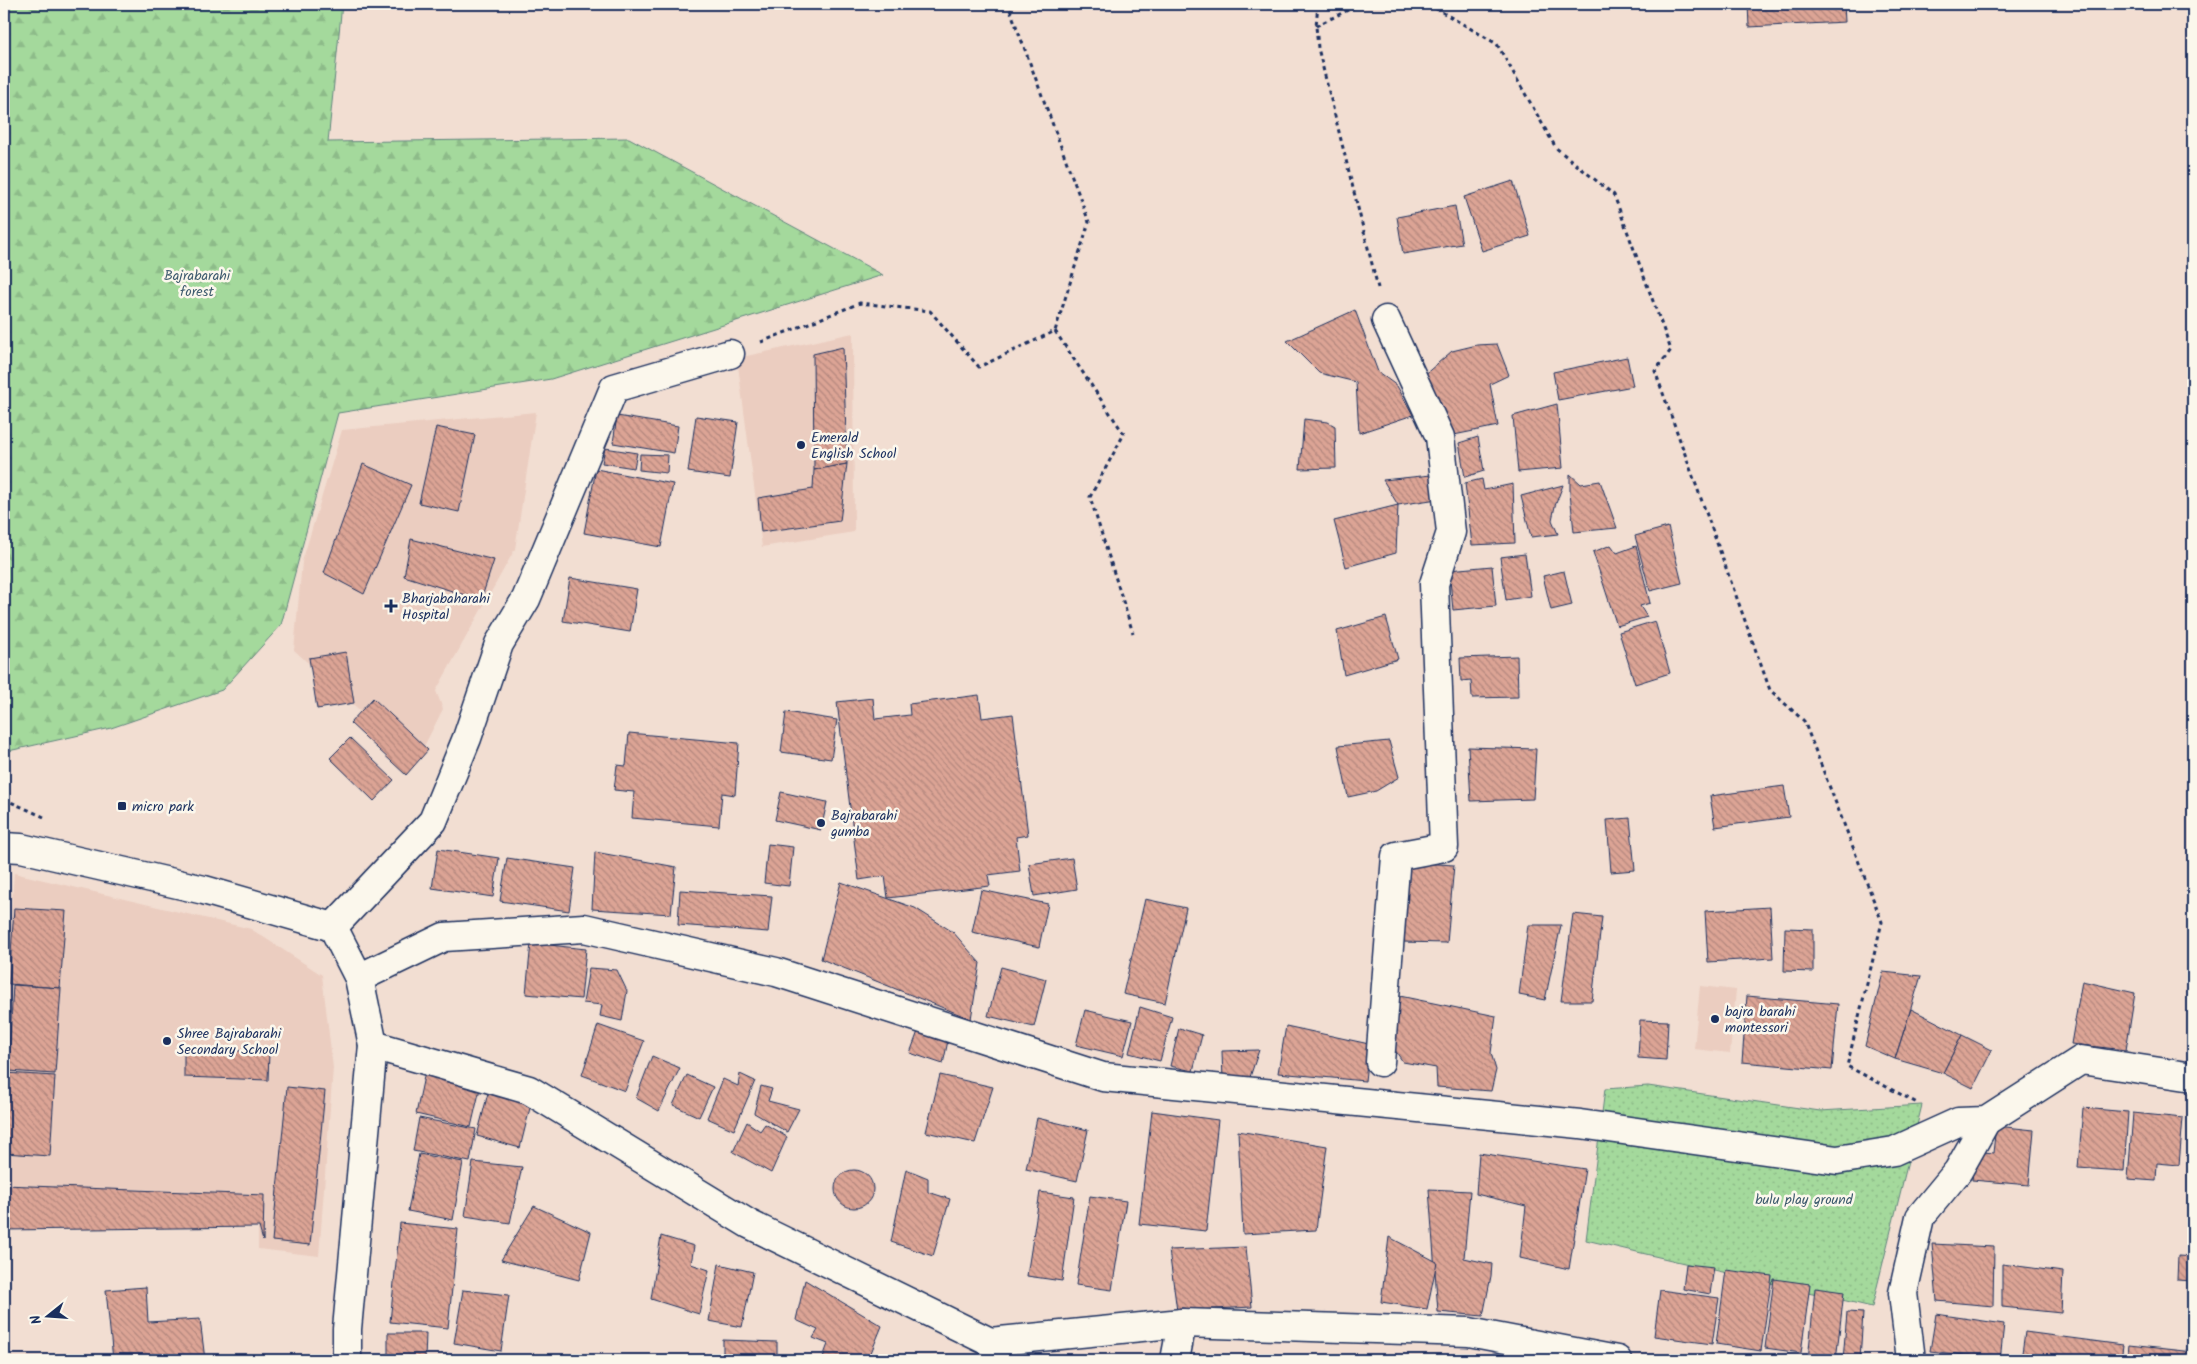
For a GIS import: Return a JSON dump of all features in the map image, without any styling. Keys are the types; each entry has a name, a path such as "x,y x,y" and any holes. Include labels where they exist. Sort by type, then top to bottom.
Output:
{"street":[{"path":"1380,1062 1396,856 1444,846 1434,584 1451,532 1440,437 1386,320"},
{"path":"333,927 433,821 467,738 499,644 526,599 614,388 730,354"},
{"path":"4,847 21,848 204,890 333,927 359,978 373,1045 347,1329 347,1360"},
{"path":"359,978 444,937 584,928 776,972 1103,1078 1580,1124 1838,1160 1894,1151 1958,1122 1986,1121"},
{"path":"373,1045 529,1090 750,1224 990,1342 1182,1323 1469,1332 1618,1360"},
{"path":"1911,1360 1903,1293 1920,1217 1958,1171 1986,1121 2081,1060 2193,1078"},
{"path":"1175,1360 1182,1323"}],"path":[{"path":"730,354 860,303 930,312 980,367 1055,331 1089,222 1008,4"},
{"path":"1318,4 1316,26 1318,48 1386,320"},
{"path":"1316,26 1360,4"},
{"path":"1428,4 1497,44 1556,148 1614,195 1671,350 1655,371 1770,690 1804,721 1882,922 1847,1066 1958,1122"},
{"path":"1055,331 1124,434 1090,497 1133,633"}],"shaded area":[{"name":"Emerald English School","path":"853,333 854,532 762,547 737,358"},
{"name":"Bharjabaharahi Hospital","path":"536,412 515,549 436,691 443,709 416,762 294,650 302,562 342,430"},
{"name":"Shree Bajrabarahi Secondary School","path":"14,873 251,929 322,975 333,1068 319,1256 258,1249 258,1227 4,1225 4,1014"},
{"name":"bajra barahi montessori","path":"1700,986 1736,990 1730,1053 1694,1049"}],"green space":[{"name":"Bajrabarahi forest","path":"4,4 342,4 328,142 629,138 883,275 551,379 338,413 281,625 222,690 111,728 4,752"},
{"name":"bulu play ground","path":"1648,1086 1820,1111 1922,1105 1872,1307 1586,1240 1605,1089"}],"building":[{"path":"1748,4 1844,4 1845,22 1749,27"},
{"path":"1513,181 1530,236 1482,251 1464,197"},
{"path":"1455,206 1462,244 1403,254 1397,217"},
{"path":"1355,310 1378,372 1397,386 1413,415 1359,433 1356,382 1319,373 1287,341"},
{"path":"1497,344 1509,375 1490,384 1498,426 1449,436 1423,376 1452,351 1477,345"},
{"path":"843,347 847,464 814,470 813,354"},
{"path":"1627,357 1633,386 1558,400 1553,372"},
{"path":"1557,404 1563,468 1518,472 1513,416"},
{"path":"617,416 678,426 674,453 613,443"},
{"path":"696,416 738,422 730,478 688,472"},
{"path":"1304,419 1328,422 1335,426 1336,468 1300,469"},
{"path":"436,427 475,435 459,512 419,503"},
{"path":"1478,437 1484,471 1465,477 1459,443"},
{"path":"605,448 637,453 634,468 602,463"},
{"path":"640,454 668,455 667,473 639,470"},
{"path":"363,464 411,485 364,594 324,573"},
{"path":"847,464 840,521 761,532 758,498 813,489 814,470"},
{"path":"596,469 673,484 661,547 584,533"},
{"path":"1441,474 1444,498 1398,505 1383,480"},
{"path":"1570,474 1581,484 1600,481 1617,528 1574,532"},
{"path":"1482,479 1484,490 1513,484 1515,543 1472,545 1465,483"},
{"path":"1563,485 1552,520 1558,534 1531,537 1521,496"},
{"path":"1398,505 1396,553 1346,567 1334,521"},
{"path":"1668,527 1682,583 1650,591 1635,536"},
{"path":"411,539 494,560 481,600 404,576"},
{"path":"1611,545 1617,553 1636,546 1650,603 1640,606 1647,617 1617,626 1593,552"},
{"path":"1525,554 1531,596 1506,600 1500,557"},
{"path":"1492,566 1496,606 1453,610 1449,570"},
{"path":"1564,571 1572,605 1551,610 1543,576"},
{"path":"570,578 637,589 630,632 563,621"},
{"path":"1386,617 1398,659 1344,675 1337,631"},
{"path":"1655,621 1670,673 1635,684 1619,632"},
{"path":"346,652 354,703 317,709 309,658"},
{"path":"1517,656 1518,697 1472,698 1471,680 1461,681 1460,658"},
{"path":"979,695 982,718 1013,714 1028,835 1016,837 1020,871 988,875 990,886 888,898 885,876 859,880 837,702 873,698 875,719 910,715 909,704"},
{"path":"373,698 428,750 406,775 350,723"},
{"path":"786,712 837,720 831,759 781,752"},
{"path":"629,733 739,743 735,795 722,793 719,826 632,818 634,792 614,790 617,765 626,766"},
{"path":"350,738 394,780 374,801 330,758"},
{"path":"1389,741 1399,777 1376,791 1348,797 1338,746"},
{"path":"1468,747 1536,749 1533,799 1471,801"},
{"path":"1784,786 1789,817 1715,827 1710,796"},
{"path":"781,792 827,802 821,830 775,820"},
{"path":"1630,818 1635,870 1611,872 1607,820"},
{"path":"768,844 793,847 789,886 764,883"},
{"path":"438,849 499,858 493,897 432,888"},
{"path":"595,852 676,867 671,914 592,909"},
{"path":"507,858 575,868 569,911 500,901"},
{"path":"1072,858 1077,889 1034,896 1029,864"},
{"path":"1405,862 1454,865 1447,943 1401,942"},
{"path":"841,882 915,908 953,932 980,963 971,1019 821,959"},
{"path":"680,890 772,896 768,932 678,925"},
{"path":"981,890 1048,904 1039,947 972,932"},
{"path":"1145,899 1186,908 1165,1003 1123,994"},
{"path":"1770,907 1773,958 1708,962 1705,911"},
{"path":"14,908 66,911 60,988 9,984"},
{"path":"1573,914 1602,917 1592,1001 1561,1001"},
{"path":"1528,925 1561,925 1545,1000 1519,995"},
{"path":"1785,928 1813,929 1813,972 1784,971"},
{"path":"531,943 586,949 581,999 526,994"},
{"path":"1001,967 1046,979 1034,1027 988,1016"},
{"path":"589,968 617,970 627,991 622,1021 600,1016 602,1005 583,1003"},
{"path":"1883,972 1921,976 1895,1059 1865,1046"},
{"path":"2082,981 2135,993 2126,1050 2071,1044"},
{"path":"13,985 61,988 55,1074 8,1071"},
{"path":"1390,994 1496,1016 1491,1053 1496,1070 1491,1091 1437,1087 1436,1068 1403,1062 1386,1037"},
{"path":"1747,996 1838,1004 1832,1070 1742,1062"},
{"path":"1140,1007 1172,1017 1160,1061 1129,1053"},
{"path":"1911,1009 1962,1035 1943,1073 1895,1059"},
{"path":"1085,1010 1132,1021 1123,1056 1076,1045"},
{"path":"1640,1020 1668,1021 1666,1060 1638,1058"},
{"path":"598,1025 644,1041 625,1091 582,1075"},
{"path":"920,1026 949,1036 943,1064 910,1053"},
{"path":"1286,1026 1369,1044 1365,1081 1278,1073"},
{"path":"1179,1028 1202,1035 1193,1071 1170,1066"},
{"path":"1962,1035 1992,1050 1973,1088 1943,1073"},
{"path":"184,1049 269,1052 268,1080 184,1077"},
{"path":"1259,1050 1248,1083 1223,1081 1222,1051"},
{"path":"652,1056 680,1068 659,1111 636,1098"},
{"path":"426,1067 482,1080 471,1127 416,1114"},
{"path":"5,1073 55,1076 50,1156 4,1153"},
{"path":"740,1074 755,1081 734,1130 707,1118 723,1079 738,1086"},
{"path":"687,1075 713,1087 699,1117 673,1105"},
{"path":"940,1075 993,1087 975,1143 926,1132"},
{"path":"761,1086 772,1089 768,1101 799,1109 787,1132 754,1113"},
{"path":"287,1087 325,1091 310,1245 272,1241"},
{"path":"488,1093 531,1104 520,1148 477,1136"},
{"path":"2083,1108 2128,1112 2124,1171 2078,1168"},
{"path":"1152,1111 1218,1120 1206,1231 1139,1224"},
{"path":"2133,1113 2183,1118 2179,1165 2157,1163 2156,1181 2128,1179"},
{"path":"419,1118 476,1129 470,1162 413,1151"},
{"path":"1037,1118 1088,1130 1077,1181 1026,1169"},
{"path":"747,1122 760,1131 765,1124 787,1137 771,1173 733,1152"},
{"path":"1996,1126 2034,1130 2029,1185 1972,1180 1975,1151 1993,1153"},
{"path":"1238,1131 1327,1146 1316,1230 1243,1234"},
{"path":"1479,1153 1585,1169 1569,1269 1520,1258 1526,1206 1476,1194"},
{"path":"419,1154 463,1162 453,1220 408,1211"},
{"path":"473,1162 522,1167 510,1223 465,1216"},
{"path":"906,1169 928,1178 928,1192 950,1199 933,1256 891,1242"},
{"path":"854,1170 868,1175 873,1189 868,1203 854,1208 840,1203 835,1189 840,1175"},
{"path":"4,1185 264,1195 263,1241 259,1227 4,1230"},
{"path":"1429,1189 1470,1191 1464,1258 1492,1264 1483,1316 1438,1312"},
{"path":"1040,1192 1074,1197 1062,1281 1027,1276"},
{"path":"1090,1196 1126,1201 1112,1290 1076,1285"},
{"path":"534,1206 591,1232 579,1280 501,1260"},
{"path":"400,1223 458,1229 448,1328 390,1322"},
{"path":"661,1236 694,1246 691,1264 709,1270 699,1314 651,1299"},
{"path":"1389,1237 1437,1262 1427,1309 1381,1302"},
{"path":"1932,1244 1994,1247 1993,1306 1937,1301"},
{"path":"1246,1247 1252,1307 1177,1311 1169,1250"},
{"path":"2178,1256 2193,1257 2193,1281 2177,1280"},
{"path":"719,1264 753,1272 742,1327 709,1321"},
{"path":"1686,1264 1714,1267 1710,1294 1683,1289"},
{"path":"2002,1264 2063,1272 2061,1313 2002,1307"},
{"path":"1726,1270 1772,1276 1761,1351 1716,1344"},
{"path":"1774,1279 1810,1284 1801,1353 1765,1348"},
{"path":"805,1280 882,1326 868,1360 822,1360 828,1344 813,1338 818,1330 796,1320"},
{"path":"146,1287 148,1322 200,1319 205,1360 113,1360 106,1290"},
{"path":"1815,1288 1844,1292 1836,1360 1808,1360"},
{"path":"463,1290 509,1295 501,1351 454,1343"},
{"path":"1660,1290 1719,1298 1712,1344 1654,1336"},
{"path":"1847,1312 1863,1313 1860,1360 1843,1360"},
{"path":"1936,1314 2004,1324 2000,1360 1972,1360 1972,1356 1930,1351"},
{"path":"2025,1332 2123,1345 2121,1360 2021,1360"},
{"path":"388,1333 426,1333 425,1360 388,1359"},
{"path":"723,1340 777,1342 777,1360 723,1360"},
{"path":"2129,1345 2193,1352 2193,1360 2127,1360"},
{"path":"1263,1355 1309,1360 1263,1360"}],"place":[{"name":"Emerald English School","path":"801,445"},
{"name":"Bharjabaharahi Hospital","path":"391,606"},
{"name":"micro park","path":"122,806"},
{"name":"Bajrabarahi gumba","path":"821,823"},
{"name":"bajra barahi montessori","path":"1715,1019"},
{"name":"Shree Bajrabarahi Secondary School","path":"167,1041"}]}
